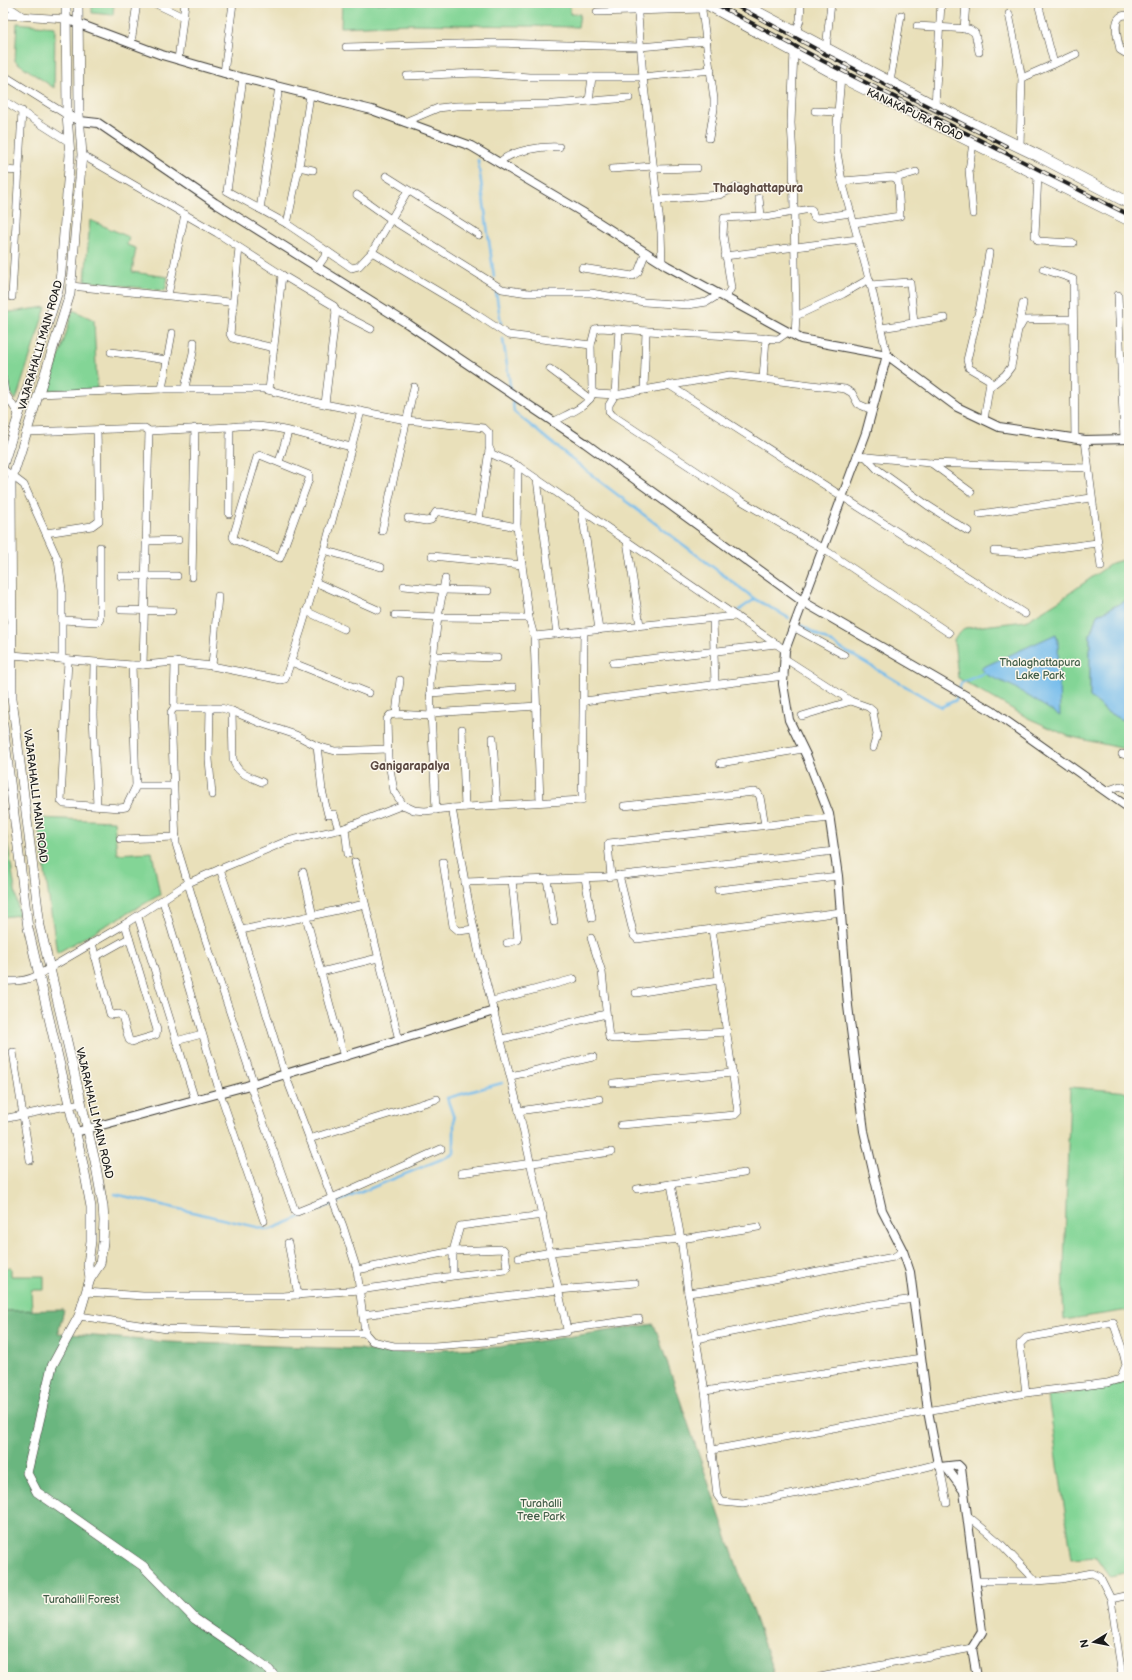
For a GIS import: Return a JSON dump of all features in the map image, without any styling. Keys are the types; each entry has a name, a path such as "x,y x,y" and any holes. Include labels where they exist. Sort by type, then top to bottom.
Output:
{"highway":[{"name":"KANAKAPURA ROAD","path":"740,3 935,106 1020,146 1129,203"},
{"name":"KANAKAPURA ROAD","path":"703,5 841,77 1129,220"}],"main road":[{"name":"VAJARAHALLI MAIN ROAD","path":"3,465 58,291 70,163 67,115 66,3"},
{"name":"VAJARAHALLI MAIN ROAD","path":"78,3 82,155 71,286 70,294 12,476 8,653 12,698 40,926 87,1129 99,1185 104,1221 100,1264 90,1279 79,1316 52,1366 26,1473 37,1492 143,1566 195,1619 269,1670 275,1677"},
{"name":"VAJARAHALLI MAIN ROAD","path":"3,725 28,928 76,1132 91,1207 91,1241 88,1264 90,1279"}],"street":[{"path":"3,3 22,16"},
{"path":"131,43 137,3"},
{"path":"154,3 183,17"},
{"path":"178,60 185,3"},
{"path":"224,73 232,3"},
{"path":"796,33 800,20 801,3"},
{"path":"826,49 830,3"},
{"path":"935,106 941,3"},
{"path":"964,29 966,3"},
{"path":"1038,3 1054,64"},
{"path":"597,12 637,6 703,5 714,109 709,138"},
{"path":"637,6 643,77 661,232 662,263"},
{"path":"1009,14 1022,78 1020,146"},
{"path":"3,15 66,19 178,60 243,78 372,110 471,146 662,263 801,339 887,355 957,407 999,427 1085,440 1127,439 1118,295"},
{"path":"890,82 901,15"},
{"path":"1129,15 1118,18 1116,26 1120,50 1125,53 1129,52"},
{"path":"917,26 969,29 975,33 979,52"},
{"path":"346,47 495,43 640,47 707,41"},
{"path":"792,333 796,316 794,157 791,123 794,52"},
{"path":"1022,78 1076,54"},
{"path":"847,60 841,77 837,152 842,181 870,282 887,355 872,410 843,497 802,601 784,654 783,684 790,720 803,748 830,818 838,876 848,1006 864,1131 882,1210 903,1251 910,1272 928,1411 941,1466 947,1503"},
{"path":"407,76 476,73 529,77 643,77 711,70"},
{"path":"3,75 67,115 80,121 98,123 215,204 408,324 585,443 802,601 992,711 1129,808"},
{"path":"589,101 592,77"},
{"path":"243,78 226,191 287,224 352,268 355,268 359,266 372,252 392,220 408,190"},
{"path":"260,209 280,87"},
{"path":"287,224 299,166 310,95"},
{"path":"405,122 438,108 456,106 554,104 629,98"},
{"path":"3,100 69,142"},
{"path":"12,298 22,111"},
{"path":"814,111 838,112"},
{"path":"973,143 969,170 973,214"},
{"path":"499,162 506,157 533,149 541,147 559,147"},
{"path":"82,155 185,214 334,306 336,311 325,404"},
{"path":"299,166 313,170"},
{"path":"612,169 654,167 696,168"},
{"path":"3,170 19,171"},
{"path":"842,181 896,178 916,172"},
{"path":"1038,175 1035,236 1038,242 1073,243"},
{"path":"386,176 479,235"},
{"path":"854,223 900,216 898,180 896,178"},
{"path":"657,200 719,195 737,187"},
{"path":"357,195 392,220 502,289 528,293 591,293 644,302 688,305 707,302 723,296 731,288 723,235 724,218 762,216 810,209 816,218 851,213"},
{"path":"759,198 762,216"},
{"path":"168,295 185,214"},
{"path":"726,256 794,246 858,239"},
{"path":"239,248 230,334 232,338 274,348"},
{"path":"318,268 328,252"},
{"path":"372,252 476,314 508,335 591,345"},
{"path":"582,268 633,276 638,272 646,252"},
{"path":"984,420 991,386 988,379 969,368 967,360 980,306 989,253"},
{"path":"1043,269 1073,279 1075,439"},
{"path":"269,390 282,275"},
{"path":"796,316 870,282 909,282 914,323"},
{"path":"71,286 229,302 233,306"},
{"path":"991,386 1008,372 1022,303"},
{"path":"336,311 371,329"},
{"path":"881,328 945,318"},
{"path":"1017,333 1024,320 1074,319"},
{"path":"592,396 591,345 595,329 618,329 778,339 792,333"},
{"path":"618,329 614,395 609,405 609,411 612,415 740,500 822,548 949,634"},
{"path":"644,390 646,331"},
{"path":"162,389 172,333"},
{"path":"763,379 766,338"},
{"path":"185,389 188,368 194,354 194,342"},
{"path":"111,352 167,360"},
{"path":"550,369 592,396"},
{"path":"553,422 579,408 592,396 598,394 614,395 730,375 845,389 852,393 858,404 872,410"},
{"path":"3,379 5,393 19,415"},
{"path":"669,386 1025,614"},
{"path":"382,531 414,387"},
{"path":"38,394 162,389 269,390 325,404 406,420 484,428 489,433 489,450 479,519"},
{"path":"8,653 94,663 143,665 175,662 212,666 281,680 285,679 315,582 361,411"},
{"path":"26,432 145,428 149,431 246,424 263,426 351,447"},
{"path":"229,514 230,426"},
{"path":"192,577 195,428"},
{"path":"46,533 92,526 99,521 97,430"},
{"path":"143,665 149,431"},
{"path":"279,462 288,432"},
{"path":"1085,440 1101,567"},
{"path":"489,450 492,454 518,466 777,644 784,654 851,701 868,707 873,711 876,735 873,748"},
{"path":"258,455 262,455 279,462 308,474 309,477 281,557 279,558 235,540 233,537 258,455"},
{"path":"857,456 930,462 1088,468"},
{"path":"866,457 887,477 968,531"},
{"path":"930,462 971,492"},
{"path":"518,466 517,527 529,618 534,636 540,802"},
{"path":"3,469 24,485 58,560 60,570 65,659 61,801 64,804 120,808 126,807 136,786 132,665"},
{"path":"537,479 557,634"},
{"path":"980,514 1092,498"},
{"path":"582,511 599,630"},
{"path":"408,518 426,521 431,520 436,512 440,512 517,527"},
{"path":"146,541 178,540"},
{"path":"627,541 640,626"},
{"path":"994,551 1021,553 1097,543"},
{"path":"62,620 98,622 100,619 100,547"},
{"path":"324,550 381,567"},
{"path":"432,556 522,565"},
{"path":"121,576 177,576"},
{"path":"436,810 430,693 438,617 445,579"},
{"path":"315,582 378,610"},
{"path":"404,586 444,590 488,591"},
{"path":"212,666 218,596"},
{"path":"121,610 172,610"},
{"path":"306,611 344,629"},
{"path":"394,614 438,617 529,618"},
{"path":"534,636 736,616"},
{"path":"713,618 714,684"},
{"path":"793,627 844,655"},
{"path":"537,706 431,714 390,715 387,719 388,749 394,791 403,805 414,810 425,811 582,800 584,631"},
{"path":"613,663 777,644"},
{"path":"433,656 497,658"},
{"path":"175,662 174,708 171,712 176,844 252,1084 295,1211 298,1212 332,1198 441,1149"},
{"path":"291,662 370,693"},
{"path":"94,663 93,715 97,806"},
{"path":"584,701 784,676"},
{"path":"396,714 400,680"},
{"path":"430,693 514,687"},
{"path":"802,716 851,701"},
{"path":"174,708 210,708 232,711 263,724 296,735 317,746 335,751 388,749"},
{"path":"210,708 208,759 212,796"},
{"path":"232,711 233,759 235,766 238,771 262,782"},
{"path":"462,729 465,807"},
{"path":"493,738 497,805"},
{"path":"317,746 322,790 328,815 334,814 342,829 348,854"},
{"path":"720,763 803,748"},
{"path":"136,786 173,786"},
{"path":"1106,791 1120,786 1129,790"},
{"path":"624,806 754,792 758,793 760,797 765,825"},
{"path":"3,981 18,981 29,979 38,975 138,917 188,883 287,841 342,829 403,805"},
{"path":"452,808 474,929 511,1076 543,1215 567,1329"},
{"path":"830,818 609,843 608,845 615,875 635,938 841,912"},
{"path":"120,839 176,837"},
{"path":"465,882 585,878 835,851"},
{"path":"355,862 399,1040"},
{"path":"443,862 453,926 458,931 474,929"},
{"path":"220,869 241,930 285,1074 343,1226 357,1270 365,1333 372,1341 394,1346 486,1342 567,1332 567,1329 639,1319"},
{"path":"303,872 314,916"},
{"path":"718,890 838,876"},
{"path":"585,878 592,918"},
{"path":"547,879 554,922"},
{"path":"507,943 518,940 512,880"},
{"path":"163,901 220,1093 264,1220"},
{"path":"241,930 314,916 365,904"},
{"path":"138,917 195,1100"},
{"path":"306,917 344,1056"},
{"path":"92,943 110,1014 119,1014 122,1016 130,1041 133,1042 156,1035 157,1030 125,924"},
{"path":"621,1125 736,1115 738,1110 712,929"},
{"path":"95,956 129,938"},
{"path":"591,938 602,972 608,1036 611,1039 727,1032"},
{"path":"321,972 378,958"},
{"path":"492,1002 574,979"},
{"path":"636,993 719,980"},
{"path":"76,1132 252,1084 494,1011"},
{"path":"502,1039 606,1014"},
{"path":"176,1041 202,1034"},
{"path":"13,1052 30,1160"},
{"path":"511,1076 593,1057"},
{"path":"613,1083 733,1073"},
{"path":"309,1139 437,1099"},
{"path":"519,1111 599,1099"},
{"path":"3,1119 81,1103"},
{"path":"461,1173 611,1152"},
{"path":"637,1189 744,1173"},
{"path":"672,1184 688,1293 705,1391 717,1495 722,1502 743,1504 906,1472 941,1466 958,1465 961,1468 982,1632 972,1648 977,1677"},
{"path":"453,1276 453,1251 460,1226 543,1215"},
{"path":"519,1258 551,1252 681,1239 758,1227"},
{"path":"288,1243 298,1295"},
{"path":"86,1292 143,1296 283,1296 360,1290 453,1276 506,1270 507,1268 505,1252 503,1249 453,1251 357,1270"},
{"path":"688,1293 731,1287 894,1257 903,1251"},
{"path":"362,1315 559,1290 636,1283"},
{"path":"696,1339 864,1306 914,1299"},
{"path":"79,1316 167,1329 290,1334 365,1333"},
{"path":"712,1450 1026,1393 1107,1384 1120,1379 1128,1365 1118,1334 1112,1322 1026,1338 1020,1344 1026,1393"},
{"path":"705,1391 921,1358"},
{"path":"941,1466 964,1491"},
{"path":"967,1515 1000,1543 1036,1581"},
{"path":"976,1581 1036,1581 1061,1579 1092,1573 1100,1578 1111,1599 1122,1677"},
{"path":"1111,1599 1129,1595"},
{"path":"820,1677 972,1648"}],"green space":[{"path":"92,3 114,3 113,15 92,13"},
{"path":"342,3 570,3 570,14 580,14 578,27 412,24 341,27"},
{"path":"17,23 55,27 54,88 15,61"},
{"path":"90,220 129,237 127,245 136,248 132,272 168,277 165,291 85,281"},
{"path":"46,307 16,400 7,388 3,357 3,313"},
{"path":"73,310 94,320 97,389 49,390"},
{"name":"Thalaghattapura Lake Park","path":"1129,558 1129,599 1097,615 1090,635 1090,697 1107,712 1129,723 1129,750 1068,736 1028,718 958,678 954,639 965,628 1026,621 1060,600 1112,563"},
{"path":"3,814 19,915 3,917"},
{"path":"37,818 114,821 117,854 152,852 160,895 57,953"},
{"path":"1070,1087 1129,1092 1129,1310 1064,1320 1063,1297"},
{"path":"3,1268 11,1268 11,1276 44,1276 44,1290 31,1290 32,1310 3,1311"},
{"name":"Turahalli Tree Park","path":"64,1310 58,1333 167,1342 359,1349 384,1353 498,1347 654,1324 775,1677 3,1677 3,1311"},
{"path":"1129,1378 1129,1573 1110,1577 1096,1557 1072,1559 1048,1397 1117,1385"}],"water":[{"path":"1129,599 1129,723 1107,712 1090,697 1090,635 1097,615"},
{"path":"1056,634 1058,642 1060,716 1012,686 987,675 981,668"}],"waterway":[{"path":"478,160 494,277"},
{"path":"496,293 501,323"},
{"path":"503,339 511,391"},
{"path":"512,396 514,412 598,480 755,599 789,618"},
{"path":"739,610 755,599"},
{"path":"801,625 941,707 956,700 961,683 987,672"},
{"path":"115,1194 269,1230 454,1154 454,1118 447,1098 502,1083"}],"railway":[{"path":"714,3 823,61 1129,215"},
{"path":"731,3 827,55 1006,146"}],"district":[{"name":"Thalaghattapura","path":"758,188"},
{"name":"Ganigarapalya","path":"410,766"}],"park label":[{"name":"Turahalli Forest","path":"81,1599"}]}
